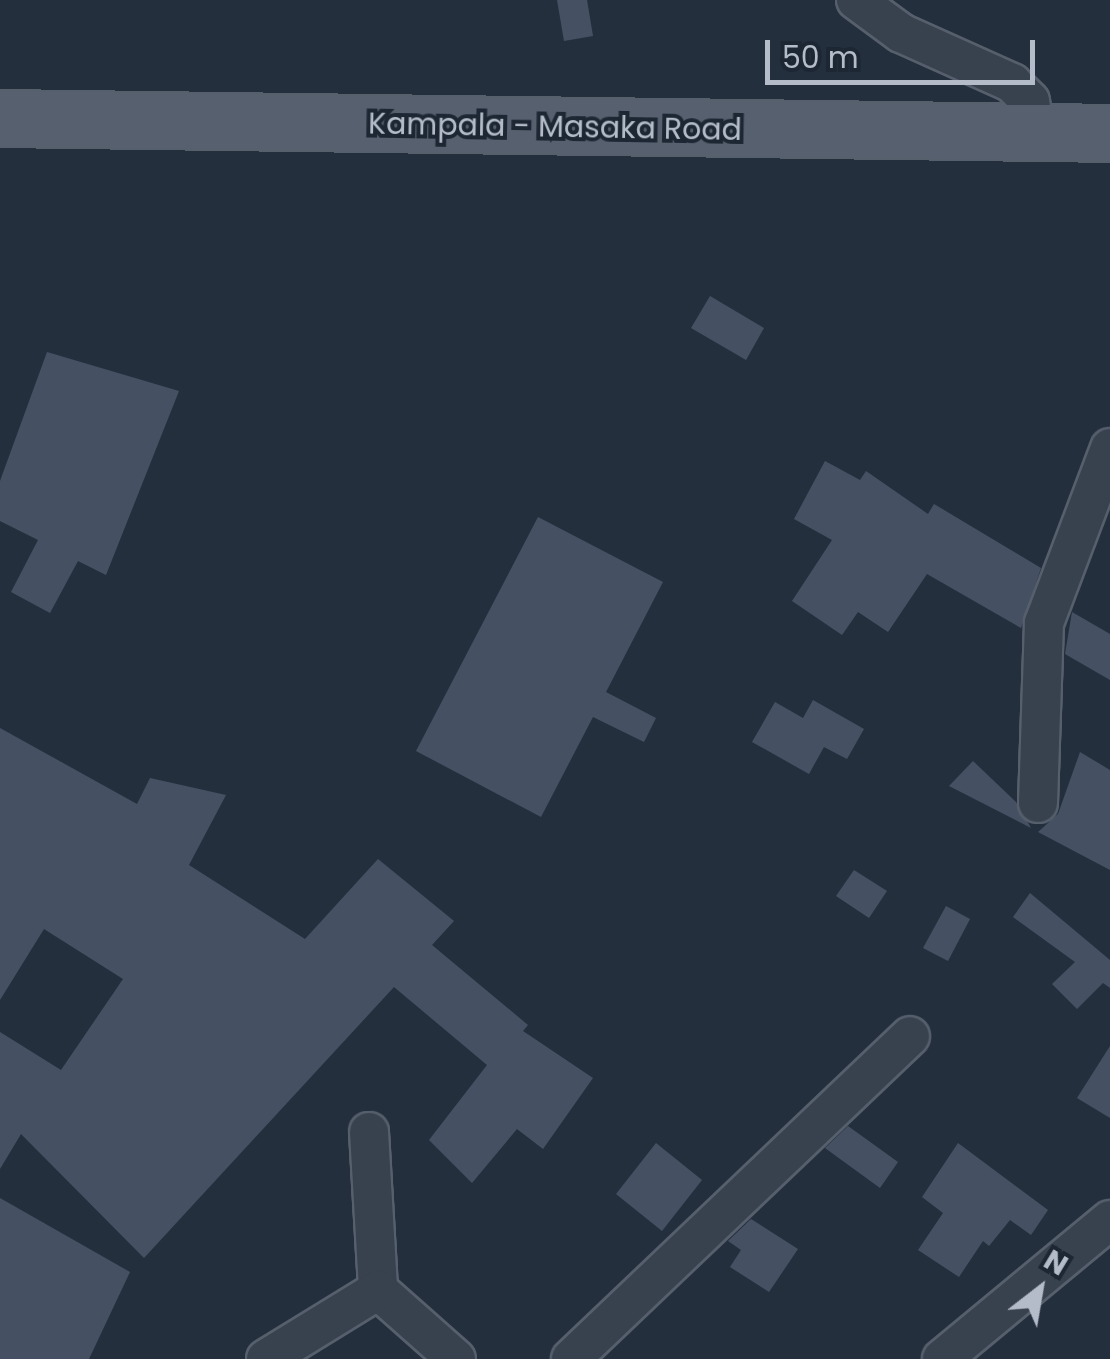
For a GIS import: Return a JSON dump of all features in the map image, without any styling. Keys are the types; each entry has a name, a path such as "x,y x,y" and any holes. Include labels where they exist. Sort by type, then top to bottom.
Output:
{"main road":[{"name":"Kampala - Masaka Road","path":"0,118 1110,134"}],"street":[{"path":"856,0 901,33 1012,83 1030,102 1035,132"},
{"path":"1038,803 1044,623 1110,448"},
{"path":"571,1359 910,1036"},
{"path":"369,1132 378,1290 456,1359"},
{"path":"942,1359 1110,1220"},
{"path":"266,1359 378,1290"}],"building":[{"path":"557,0 587,0 593,36 564,41"},
{"path":"710,296 764,328 746,360 691,328"},
{"path":"47,352 179,391 106,575 78,561 50,613 11,592 38,540 0,521 0,481"},
{"path":"825,461 860,480 866,471 928,514 934,504 1041,568 1021,628 927,574 888,632 858,612 842,635 792,601 832,540 794,519"},
{"path":"538,517 663,582 606,692 656,718 644,742 593,717 541,817 416,751"},
{"path":"1072,612 1110,634 1110,680 1065,654"},
{"path":"813,700 864,729 847,759 824,747 809,774 752,742 775,702 803,718"},
{"path":"0,728 137,804 150,778 226,795 189,865 305,939 378,859 454,921 432,945 528,1025 523,1031 593,1078 543,1149 517,1129 472,1183 429,1140 487,1065 394,987 144,1258 21,1134 0,1169 0,1032 61,1070 123,979 44,929 0,1000"},
{"path":"1080,752 1110,770 1110,870 1038,832 1058,814"},
{"path":"973,761 1016,802 1031,828 949,786"},
{"path":"854,870 887,891 869,918 836,896"},
{"path":"1030,893 1110,960 1110,988 1103,983 1077,1009 1052,984 1075,962 1013,917"},
{"path":"946,906 970,919 948,961 923,948"},
{"path":"1110,1046 1110,1118 1077,1098"},
{"path":"848,1126 898,1162 880,1188 825,1148"},
{"path":"656,1143 702,1180 662,1231 616,1194"},
{"path":"958,1143 1048,1210 1031,1235 1010,1220 989,1246 983,1241 959,1277 918,1250 943,1213 922,1197"},
{"path":"0,1198 130,1272 89,1359 0,1359"},
{"path":"751,1219 798,1249 769,1292 730,1267 741,1250 728,1241"}]}
